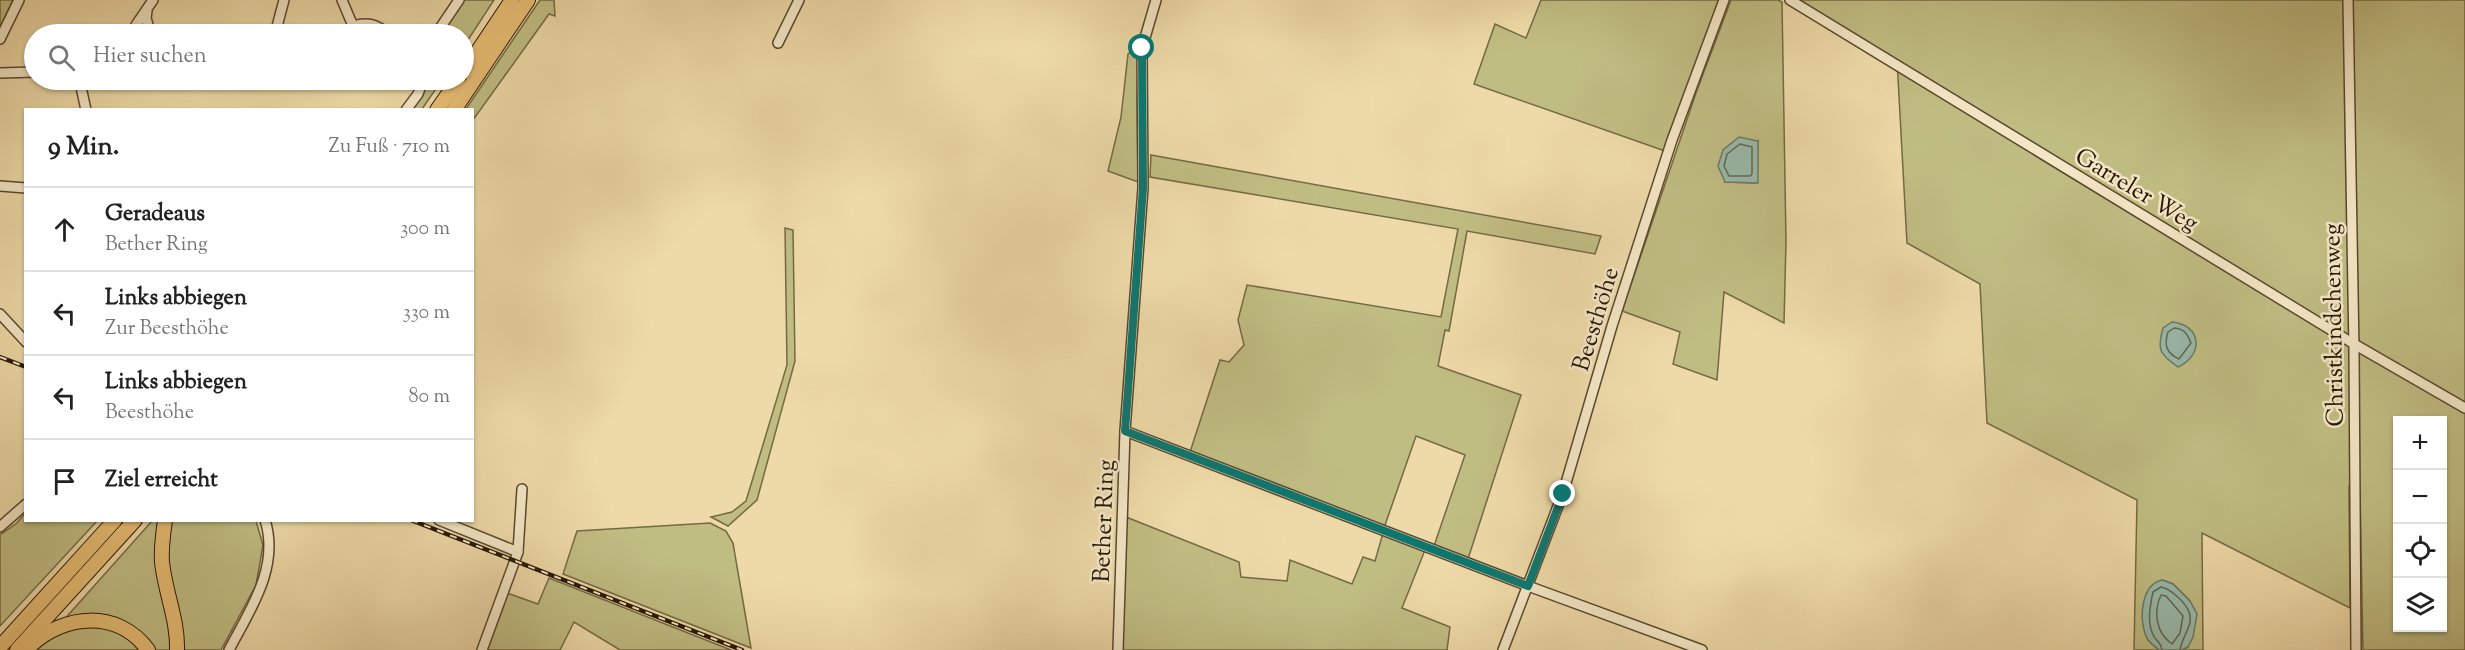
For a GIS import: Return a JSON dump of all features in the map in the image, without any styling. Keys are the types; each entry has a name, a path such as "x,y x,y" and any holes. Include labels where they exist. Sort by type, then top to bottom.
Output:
{"highway":[{"path":"474,57 512,0"},
{"path":"474,80 528,0"},
{"path":"438,108 451,90"},
{"path":"455,108 467,90"},
{"path":"0,647 113,522"},
{"path":"17,650 133,522"},
{"path":"165,522 162,563 174,621 177,650"},
{"path":"27,650 50,631 64,624 84,620 115,624 132,634 148,650"}],"street":[{"path":"0,39 19,0"},
{"path":"147,11 153,0"},
{"path":"278,24 284,0"},
{"path":"342,0 352,24"},
{"path":"443,24 459,0"},
{"path":"778,43 799,0"},
{"name":"Bether Ring","path":"1118,650 1125,431 1143,188 1142,48 1156,0"},
{"name":"Beesthöhe","path":"1503,650 1563,494 1612,326 1672,140 1724,0"},
{"name":"Garreler Weg","path":"1790,0 2354,344 2465,408"},
{"name":"Christkindchenweg","path":"2348,0 2356,650"},
{"path":"0,73 24,72"},
{"path":"82,90 86,108"},
{"path":"408,108 419,90"},
{"path":"0,186 24,188"},
{"path":"0,314 24,340"},
{"path":"1125,431 1528,586 1702,650"},
{"path":"482,650 518,552 522,489"},
{"path":"0,526 24,506"},
{"path":"230,650 266,576 270,545 265,522"},
{"path":"444,522 518,552"}],"shaded area":[{"path":"0,0 13,0 0,27"},
{"path":"464,0 494,0 474,31 474,24 448,24"},
{"path":"540,0 554,0 555,16 549,14 474,119 474,108 467,108"},
{"path":"1541,0 1721,0 1665,151 1474,84 1495,24 1526,38"},
{"path":"1731,0 1778,0 1782,2 1786,241 1784,323 1724,292 1717,380 1673,364 1680,332 1622,311 1696,93","holes":["1758,141 1757,183 1725,182"]},
{"path":"1797,0 2465,0 2465,650 2363,650 2360,494 2349,487 2350,608 2202,533 2203,650 2182,650 2188,647 2190,601 2173,584 2162,580 2148,640 2159,650 2134,650 2137,500 1987,423 1980,284 1907,243 1897,60"},
{"path":"1139,46 1138,182 1108,171 1121,117 1128,54"},
{"path":"421,90 435,90 423,108 411,108"},
{"path":"1151,155 1601,236 1595,254 1467,231 1449,331 1445,330 1438,366 1521,395 1468,559 1434,546 1465,455 1416,436 1384,528 1190,452 1220,360 1229,362 1244,345 1238,320 1247,285 1441,317 1458,229 1150,177"},
{"path":"785,228 793,230 795,361 757,500 728,526 711,517 732,512 746,501 787,365"},
{"path":"24,514 24,522 96,522 0,626 0,535 17,523"},
{"path":"1126,517 1239,562 1241,577 1287,581 1290,560 1352,584 1363,557 1375,561 1383,533 1425,550 1402,608 1450,627 1447,650 1121,650"},
{"path":"151,522 256,522 263,545 256,585 221,650 37,650"},
{"path":"710,523 726,531 733,543 751,648 563,574 577,531"},
{"path":"549,578 731,650 620,650 574,622 560,650 487,650 507,593 538,604"}],"water":[{"path":"1739,137 1758,141 1758,183 1725,182 1718,166 1723,150"},
{"path":"2172,322 2182,324 2189,329 2196,341 2192,355 2178,367 2163,354 2160,346 2163,328"},
{"path":"2162,580 2173,584 2190,601 2197,614 2193,637 2188,647 2182,650 2159,650 2149,641 2145,633 2142,615 2145,597 2155,583"}],"railway":[{"path":"0,357 24,366"},
{"path":"416,522 742,650"}],"route":[{"path":"1142,48 1143,188 1125,431 1528,586 1563,494"}]}
